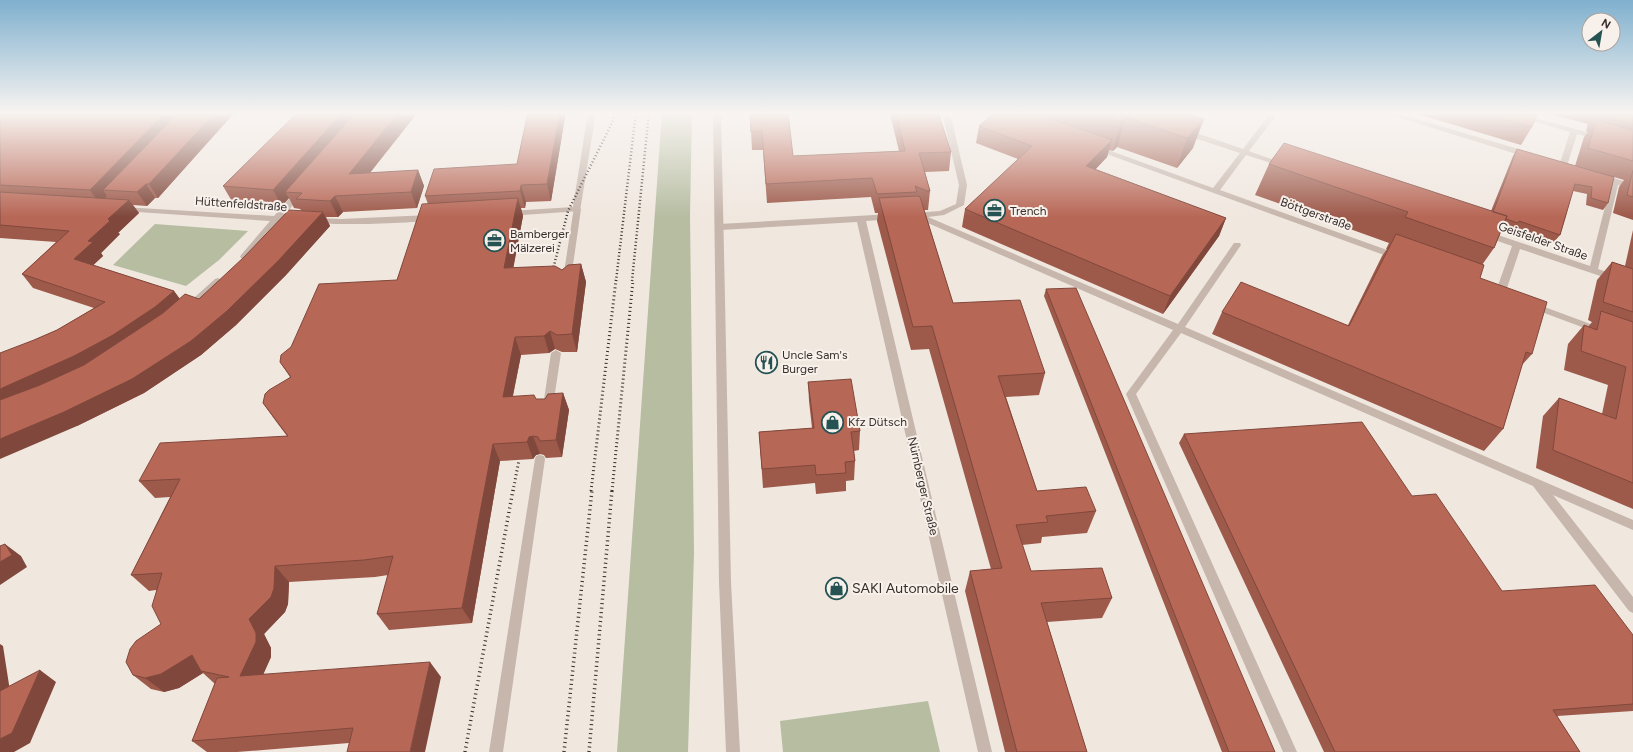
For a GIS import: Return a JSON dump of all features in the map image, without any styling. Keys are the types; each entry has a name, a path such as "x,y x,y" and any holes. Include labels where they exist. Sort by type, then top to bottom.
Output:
{"street":[{"path":"566,283 586,147"},
{"path":"718,147 725,582 733,752"},
{"path":"720,227 941,213 960,205 963,185 954,147"},
{"name":"Böttgerstraße","path":"1090,147 1215,190 1410,261"},
{"path":"1229,147 1288,167"},
{"path":"1215,190 1248,147"},
{"path":"1501,147 1534,157"},
{"path":"1563,166 1569,147"},
{"path":"1593,175 1633,187"},
{"path":"1593,270 1615,181"},
{"path":"239,262 302,189"},
{"name":"Hüttenfeldstraße","path":"116,208 341,222 436,217"},
{"path":"498,214 577,209"},
{"path":"910,216 1179,329 1633,525"},
{"name":"Nürnberger Straße","path":"861,219 985,752"},
{"name":"Geisfelder Straße","path":"1480,232 1633,284"},
{"path":"1237,245 1132,394 1290,752"},
{"path":"1500,294 1517,245"},
{"path":"181,314 227,273"},
{"path":"1522,302 1611,334"},
{"path":"547,412 556,353"},
{"path":"496,752 540,459"},
{"path":"1537,483 1633,607"}],"green space":[{"path":"660,147 691,147 690,216 694,553 688,752 617,752"},
{"path":"155,224 248,231 219,260 186,286 113,265"},
{"path":"928,701 940,752 783,752 780,721"}],"building":[{"path":"0,147 132,147 90,190 0,185"},
{"path":"145,147 183,147 149,184 146,184 137,192 103,190"},
{"path":"262,147 312,147 273,190 223,186"},
{"path":"325,147 371,147 349,174 418,170 411,192 335,196 330,201 296,199 302,193 285,192"},
{"path":"521,147 554,147 547,184 521,185 520,191 425,196 434,169 517,164"},
{"path":"763,147 792,147 793,156 905,151 904,147 949,147 951,152 919,153 930,191 915,186 917,192 877,194 872,178 766,184"},
{"path":"1031,147 1105,147 1086,166 1226,218 1170,296 965,209"},
{"path":"1281,147 1297,147 1507,216 1494,248 1405,217 1408,212 1269,164"},
{"path":"1633,147 1633,161 1588,148"},
{"path":"1517,149 1614,177 1608,203 1591,198 1592,187 1575,184 1560,235 1519,221 1518,223 1506,219 1507,216 1493,212"},
{"path":"1633,170 1633,197 1627,195"},
{"path":"0,192 129,200 108,219 110,221 88,241 93,242 74,259 174,291 155,307 113,335 74,356 0,389 0,353 57,330 105,302 22,274 69,231 0,225"},
{"path":"920,197 953,303 1020,300 1045,373 998,376 1037,491 1086,487 1096,511 1046,516 1048,522 1016,525 1031,571 1102,568 1112,598 1041,603 1087,752 1017,752 970,571 1002,568 932,326 913,327 879,198"},
{"path":"518,198 504,268 555,266 562,270 568,265 581,264 572,334 557,335 550,331 544,336 515,337 503,397 534,395 536,399 545,399 548,394 563,393 556,440 540,441 538,437 533,436 529,437 527,442 493,444 462,608 377,614 393,556 364,560 275,566 274,588 271,597 249,619 256,633 256,642 240,676 430,662 410,752 347,752 353,728 192,741 217,678 229,677 201,671 192,655 161,674 145,678 133,675 126,662 130,649 136,641 161,624 152,606 162,573 131,575 180,479 139,481 160,443 288,436 263,403 265,394 269,390 291,377 280,362 281,355 291,347 319,284 397,280 422,204"},
{"path":"289,210 323,212 278,261 227,311 191,341 132,379 64,412 0,439 0,400 40,385 84,365 163,313 185,294 199,299 244,257"},
{"path":"1396,234 1484,265 1480,278 1547,302 1532,354 1526,352 1503,429 1222,312 1241,282 1349,326"},
{"path":"1612,262 1633,269 1633,312 1603,302"},
{"path":"1076,288 1275,752 1229,752 1046,289"},
{"path":"1601,311 1633,322 1633,483 1553,450 1559,398 1616,419 1626,367 1581,351 1584,325 1597,330"},
{"path":"851,379 860,431 851,432 855,461 845,462 846,473 816,475 815,465 762,469 759,432 814,428 808,382"},
{"path":"1362,422 1412,496 1436,494 1502,591 1595,585 1633,635 1633,704 1553,710 1580,752 1335,752 1184,434"},
{"path":"5,544 12,555 0,562 0,546"},
{"path":"40,670 12,733 0,739 0,691"}],"railway":[{"path":"551,277 568,211 600,147"},
{"path":"616,281 632,147"},
{"path":"632,281 645,147"},
{"path":"591,491 616,280"},
{"path":"612,491 633,280"},
{"path":"513,491 519,460"},
{"path":"465,752 513,490"},
{"path":"564,752 592,490"},
{"path":"589,752 612,490"}],"place":[{"name":"Trench","path":"995,211"},
{"name":"Bamberger Mälzerei","path":"495,241"},
{"name":"Uncle Sam's Burger","path":"767,362"},
{"name":"Kfz Dütsch","path":"833,422"},
{"name":"SAKI Automobile","path":"836,588"}]}
